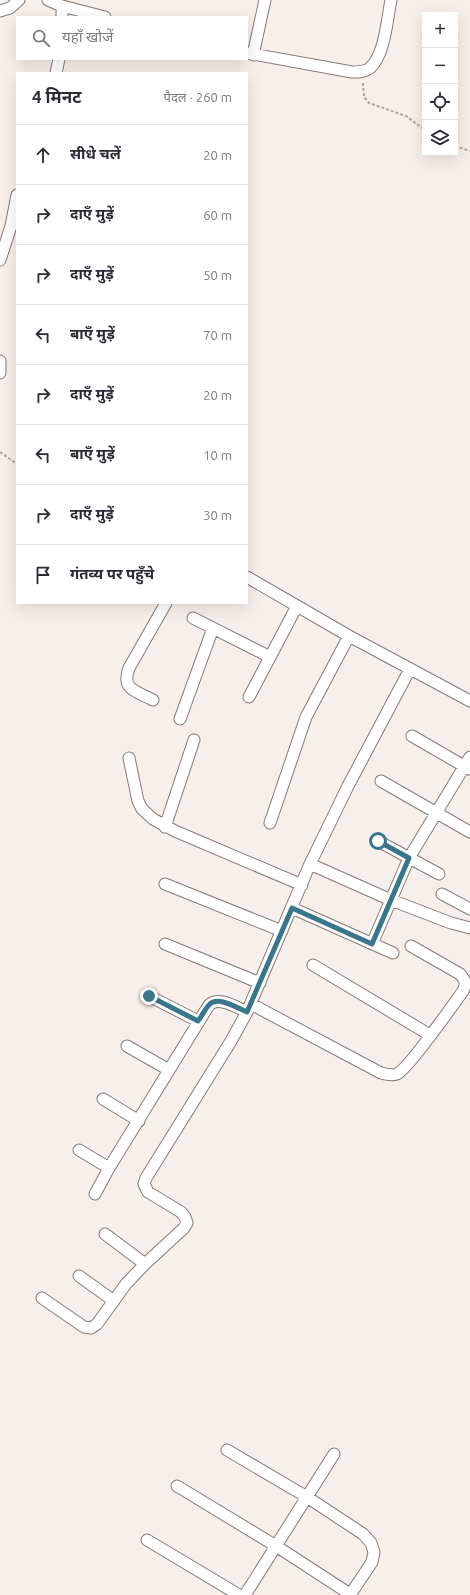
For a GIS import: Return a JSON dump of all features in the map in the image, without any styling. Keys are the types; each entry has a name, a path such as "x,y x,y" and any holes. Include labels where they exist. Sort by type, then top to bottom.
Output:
{"street":[{"path":"0,11 10,8 19,0"},
{"path":"48,0 62,12 96,16"},
{"path":"265,0 250,54 352,72 362,72 369,68 377,59 382,44 391,0"},
{"path":"56,72 59,60"},
{"path":"0,260 11,226 16,200"},
{"path":"0,361 0,373"},
{"path":"248,578 349,636 470,701"},
{"path":"152,700 129,688 126,682 126,676 129,668 165,604"},
{"path":"249,697 297,606"},
{"path":"193,618 270,657"},
{"path":"180,719 213,628"},
{"path":"270,823 306,717 349,636"},
{"path":"42,1298 84,1327 91,1328 97,1324 145,1264 184,1228 187,1223 181,1212 148,1192 144,1184 146,1178 231,1041 249,1008 310,864 352,779 410,669"},
{"path":"372,944 409,858 468,764 412,736"},
{"path":"165,827 194,740"},
{"path":"129,758 135,792 142,809 147,815 165,827 302,885"},
{"path":"381,781 470,832"},
{"path":"378,841 438,874"},
{"path":"310,864 391,900 451,923 470,928"},
{"path":"165,884 282,931"},
{"path":"442,894 470,909"},
{"path":"292,908 393,953"},
{"path":"165,944 260,983"},
{"path":"95,1194 109,1168 198,1021 213,1001 220,1001 249,1008 381,1073 389,1075 398,1074 430,1035 466,985 465,980 460,974 411,946"},
{"path":"313,965 430,1035"},
{"path":"149,996 198,1021"},
{"path":"127,1046 169,1070"},
{"path":"103,1099 139,1120"},
{"path":"80,1150 109,1168"},
{"path":"105,1234 145,1264"},
{"path":"79,1276 114,1301"},
{"path":"177,1486 276,1546 350,1595 372,1562 374,1552 371,1543 364,1534 228,1450"},
{"path":"246,1595 334,1454"},
{"path":"147,1540 239,1595"}],"path":[{"path":"362,72 364,97 369,103 406,116 422,128"},
{"path":"458,147 470,151"},
{"path":"0,452 16,463"}],"route":[{"path":"149,996 198,1021 213,1001 220,1001 247,1012 292,908 372,944 409,858 378,841"}]}
